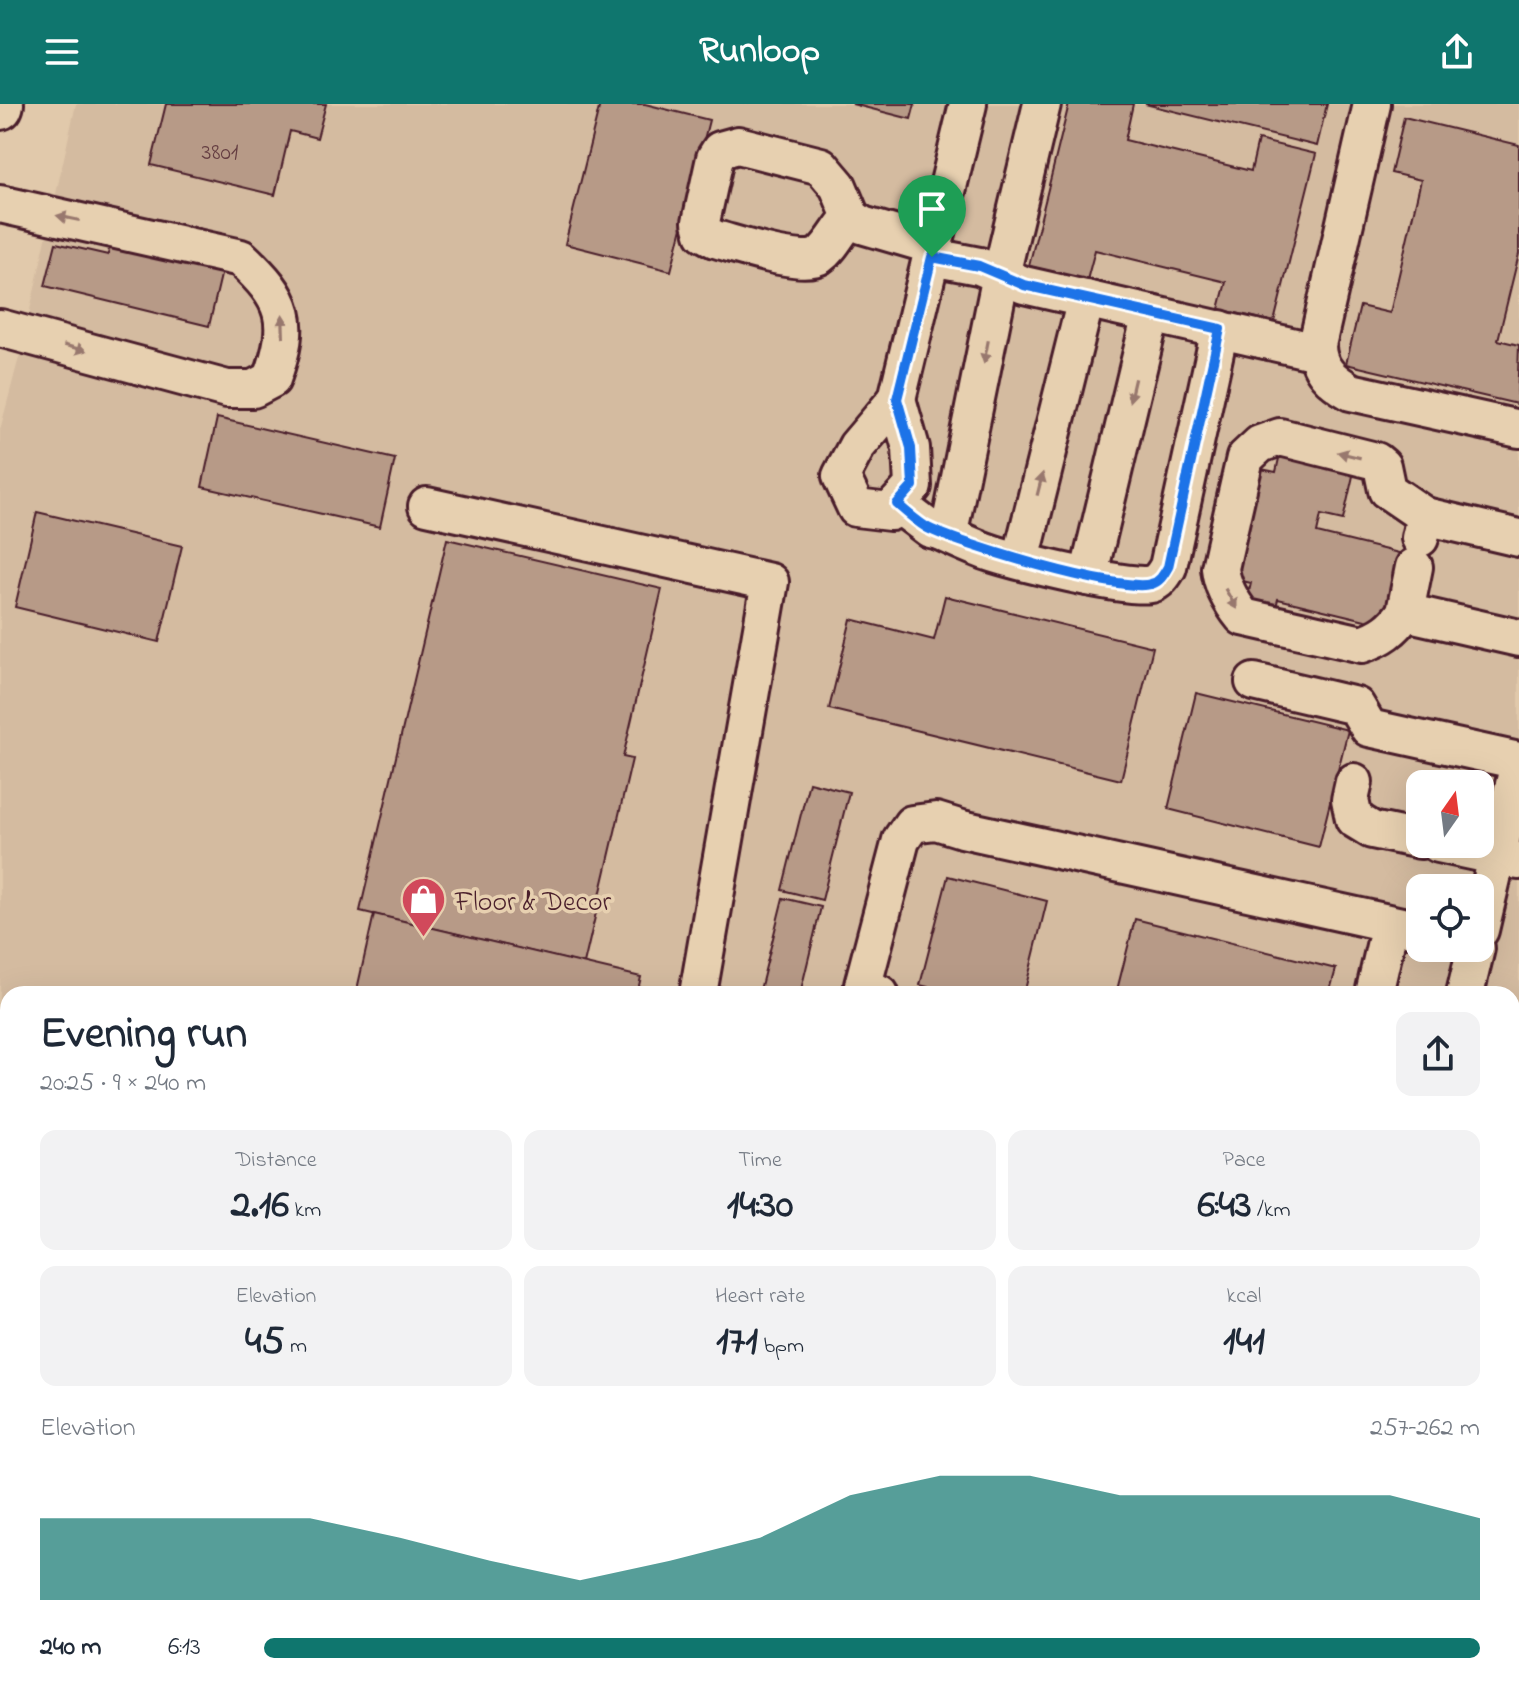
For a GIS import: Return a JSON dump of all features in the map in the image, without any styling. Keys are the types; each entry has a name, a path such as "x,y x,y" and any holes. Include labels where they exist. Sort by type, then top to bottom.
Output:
{"street":[{"path":"897,399 911,448 913,486 890,512 856,508 841,476 857,446 897,399 968,104"},
{"path":"939,531 951,522 955,511 1001,275 1042,104"},
{"path":"1372,104 1317,358 1334,382 1351,392 1519,429"},
{"path":"0,204 241,258 263,279 284,316 283,350 272,379 253,389 227,389 0,328"},
{"path":"851,217 862,225 1024,285 1317,352"},
{"path":"1021,560 1086,299"},
{"path":"1088,577 1151,314"},
{"path":"897,504 921,523 989,552 1088,577 1134,585 1152,584 1162,577 1168,567 1220,329"},
{"path":"1425,516 1405,612 1388,632 1362,644 1243,617 1232,604 1221,579 1220,568 1245,458 1269,440 1280,437 1376,461 1382,466 1387,490 1425,516 1519,538"},
{"path":"427,506 770,582 699,986"},
{"path":"1405,612 1519,638"},
{"path":"1254,682 1356,706 1368,726 1350,800 1354,819 1372,830 1406,837"},
{"path":"1368,726 1519,762 1508,859 1494,894"},
{"path":"865,986 901,840 912,824 936,821 1405,927 1378,986"},
{"path":"1467,986 1473,962"}],"shaded area":[{"path":"76,104 1519,104 1519,986 0,986 0,430"}],"building":[{"path":"166,104 326,104 317,138 290,131 275,195 151,165"},
{"path":"600,104 645,104 709,120 671,271 565,244"},
{"path":"852,104 915,104 911,119"},
{"path":"1069,104 1133,104 1125,140 1251,171 1258,140 1316,154 1274,322 1219,309 1226,282 1095,250 1087,280 1029,266"},
{"path":"1145,104 1327,104 1317,146"},
{"path":"1404,117 1519,145 1519,254 1498,340 1519,345 1517,404 1346,364 1360,306 1390,313 1421,180 1391,173"},
{"path":"56,243 108,255 110,243 222,271 209,326 45,286"},
{"path":"217,418 395,459 380,527 202,487"},
{"path":"1281,449 1355,467 1343,520 1321,515 1317,533 1403,554 1386,625 1278,599 1275,611 1246,605 1251,583 1230,578 1256,468 1276,472"},
{"path":"37,512 182,546 159,642 15,607"},
{"path":"447,539 662,589 623,757 632,759 584,964 360,911"},
{"path":"945,596 1153,647 1121,780 829,709 851,619 934,640"},
{"path":"1196,693 1348,730 1319,847 1168,809"},
{"path":"809,782 849,792 822,900 782,890"},
{"path":"948,876 1047,901 1026,986 920,985"},
{"path":"783,898 821,907 802,986 761,986"},
{"name":"Floor & Decor","path":"374,914 641,977 639,986 358,986"},
{"path":"1135,919 1336,969 1331,986 1118,986"}],"place":[{"name":"Floor & Decor","path":"424,939"}],"route":[{"path":"932,257 979,266 1024,285 1220,329 1168,567 1162,577 1152,584 1134,585 1088,577 989,552 930,529 897,504 913,486 911,448 897,399 932,257"}]}
